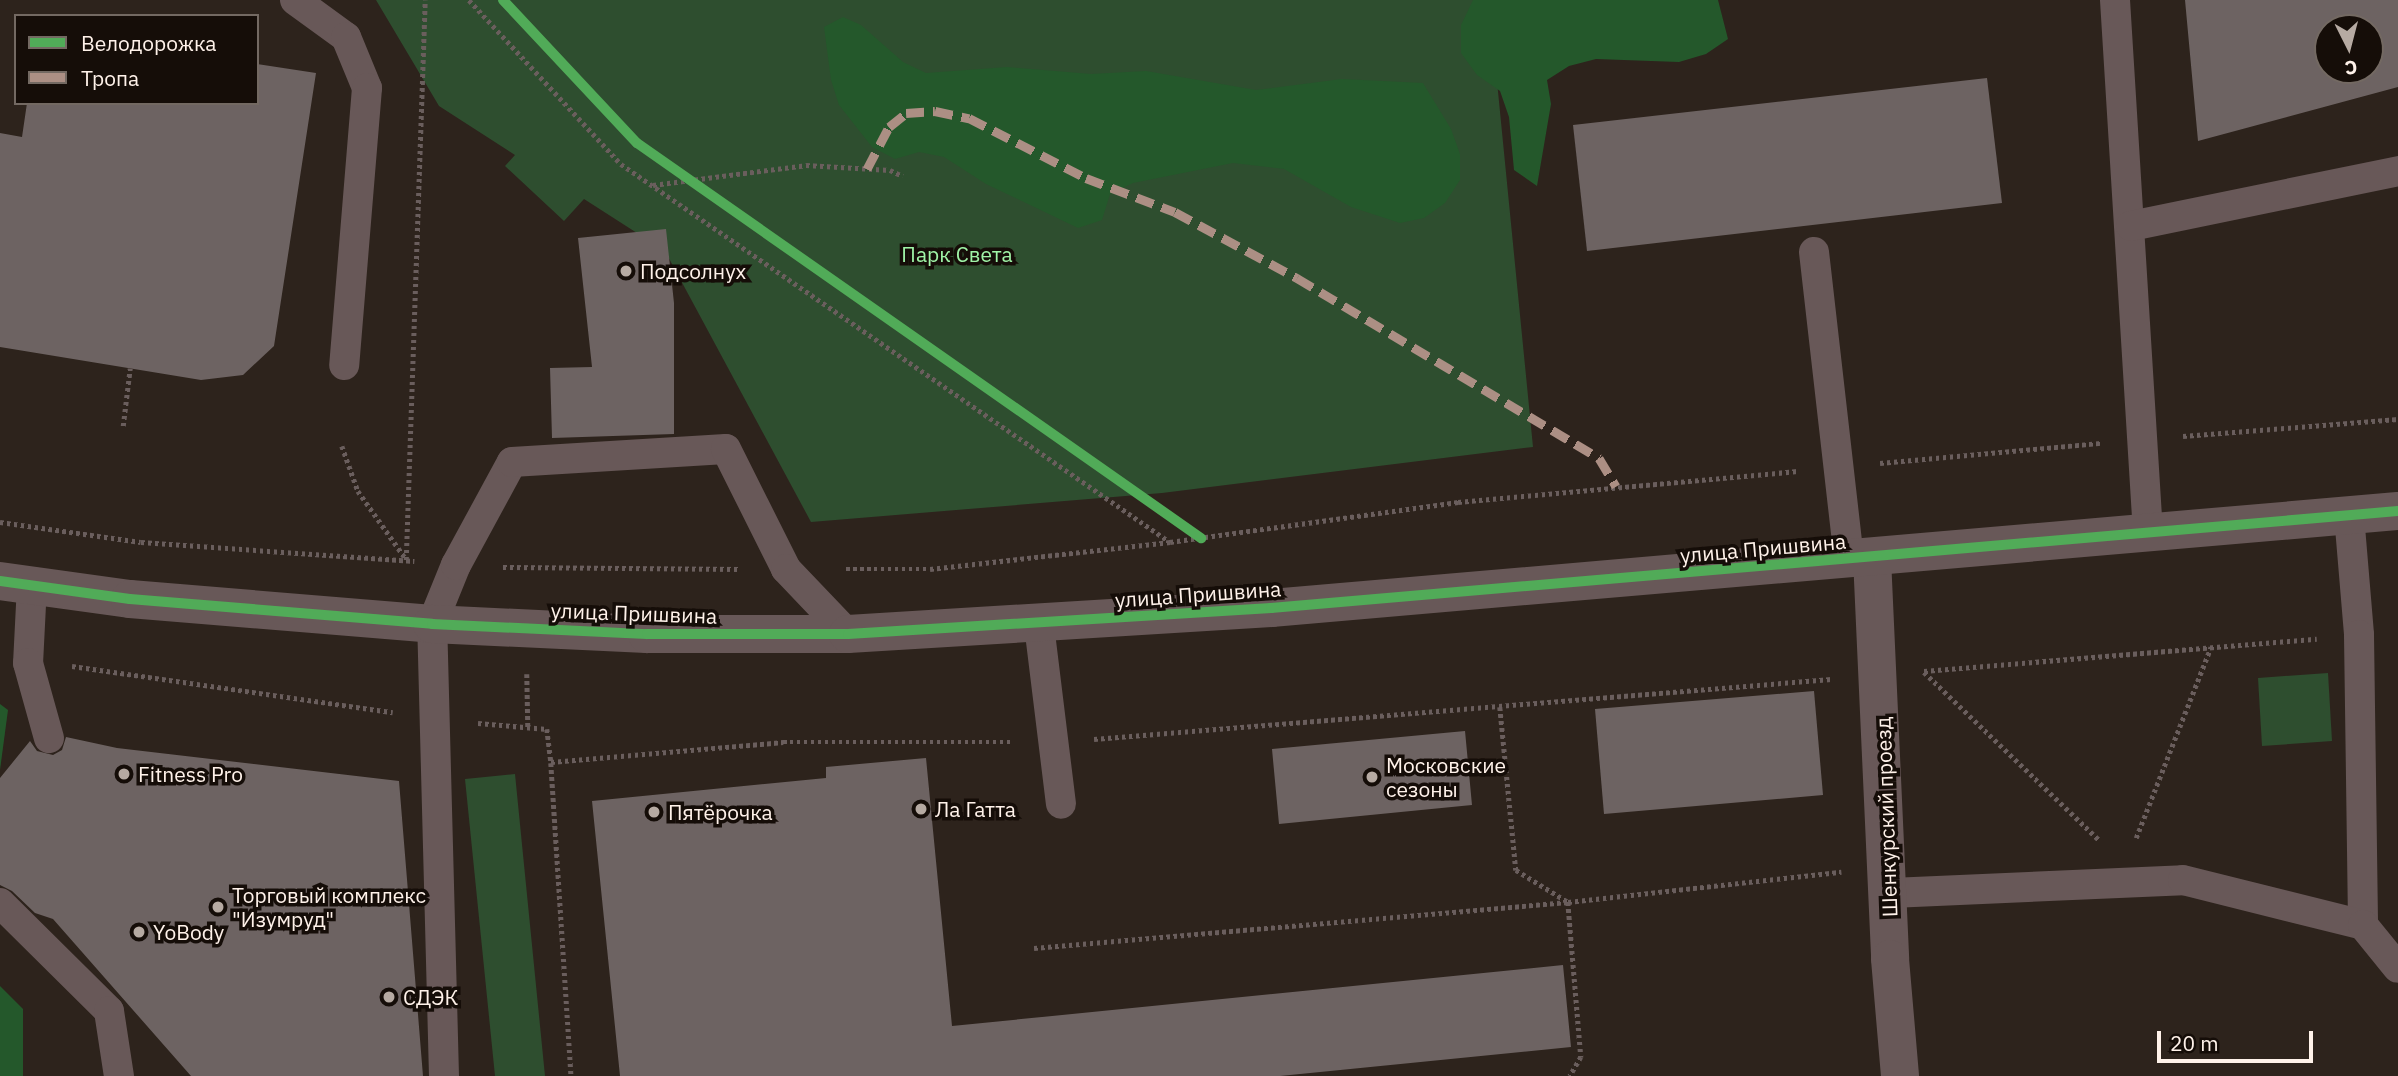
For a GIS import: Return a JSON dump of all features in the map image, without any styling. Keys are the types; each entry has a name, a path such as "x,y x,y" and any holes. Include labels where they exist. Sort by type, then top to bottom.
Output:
{"street":[{"name":"улица Пришвина","path":"16,583 130,599 432,624 647,634 848,634 1039,625 1861,559 2398,511"},
{"name":"Шенкурский проезд","path":"1861,559 1880,675 1891,893 1890,959 1900,1076"}],"lane":[{"path":"295,0 346,37 367,88 344,365"},
{"path":"2115,0 2148,533"},
{"path":"2131,226 2398,171"},
{"path":"1814,252 1839,467 1861,559"},
{"path":"444,1076 432,624 456,565 512,463 726,449 786,569 848,634"},
{"path":"2349,515 2359,635 2362,925"},
{"path":"16,583 28,663 50,738"},
{"path":"1039,625 1060,804"},
{"path":"1891,893 2134,874 2183,880 2362,925 2398,968"},
{"path":"0,903 108,1010 134,1045"},
{"path":"108,1010 119,1076"}],"path":[{"path":"406,560 425,0"},
{"path":"469,0 621,164 1170,542 1458,502 2143,439 2398,419"},
{"path":"652,185 806,165 890,170 903,176"},
{"path":"670,166 703,190"},
{"path":"123,426 130,368"},
{"path":"342,446 358,491 406,560"},
{"path":"0,522 141,542 406,560"},
{"path":"1190,530 1201,538"},
{"path":"551,762 783,742 1053,742 2359,635"},
{"path":"1923,671 2134,874 2211,647"},
{"path":"28,663 435,719 547,729 571,1076"},
{"path":"527,666 528,727"},
{"path":"1500,707 1516,870 1568,902"},
{"path":"1034,948 1568,902 1850,871"},
{"path":"1568,902 1581,1057 1570,1076"}],"green space":[{"name":"Парк Света","path":"376,0 1489,0 1533,447 1162,493 811,522 665,251 584,199 564,221 505,166 515,155 439,106"},
{"path":"1473,0 1718,0 1728,39 1706,54 1679,62 1596,59 1569,66 1547,80 1551,104 1537,186 1514,170 1509,117 1500,91 1477,75 1461,53 1461,25"},
{"path":"843,17 861,25 903,62 926,73 1007,67 1091,74 1146,71 1256,90 1342,79 1423,83 1451,129 1460,154 1460,180 1445,203 1424,218 1400,223 1351,207 1284,169 1233,163 1133,183 1110,194 1102,220 1078,228 986,184 944,157 919,152 895,159 872,147 839,105 831,80 824,27"},
{"path":"2328,673 2332,741 2262,746 2258,678"},
{"path":"0,704 8,710 0,770"},
{"path":"515,774 545,1076 495,1076 465,779"},
{"path":"0,986 23,1009 23,1076 0,1076"}],"building":[{"path":"2185,0 2398,0 2398,87 2198,141"},
{"path":"259,64 316,73 274,346 243,375 201,380 0,347 0,133 22,137 27,105 259,105"},
{"path":"1987,78 2002,203 1587,251 1573,125"},
{"path":"666,229 674,303 674,434 552,438 550,368 592,367 578,238"},
{"path":"1814,691 1823,795 1604,814 1595,709"},
{"name":"Московские сезоны","path":"1465,731 1472,805 1279,824 1272,749"},
{"name":"Торговый комплекс \"Изумруд\"","path":"66,737 117,748 399,781 423,1076 191,1076 53,919 35,913 12,891 0,885 0,778 30,741 37,751 53,755 62,750"},
{"path":"926,758 952,1026 1563,965 1571,1047 1280,1076 620,1076 592,801 826,778 826,767"}],"marked path":[{"path":"867,169 889,127 906,113 935,111 969,118 1086,178 1175,212 1297,278 1599,458 1616,486"}],"cycle path":[{"path":"503,0 637,143 1201,538"},
{"path":"0,581 130,599 432,624 647,634 848,634 1271,608 2398,511"}],"place":[{"name":"Подсолнух","path":"626,271"},
{"name":"Fitness Pro","path":"124,774"},
{"name":"Московские сезоны","path":"1372,777"},
{"name":"Ла Гатта","path":"921,809"},
{"name":"Пятёрочка","path":"654,812"},
{"name":"Торговый комплекс \"Изумруд\"","path":"218,907"},
{"name":"YoBody","path":"139,932"},
{"name":"СДЭК","path":"389,997"}]}
